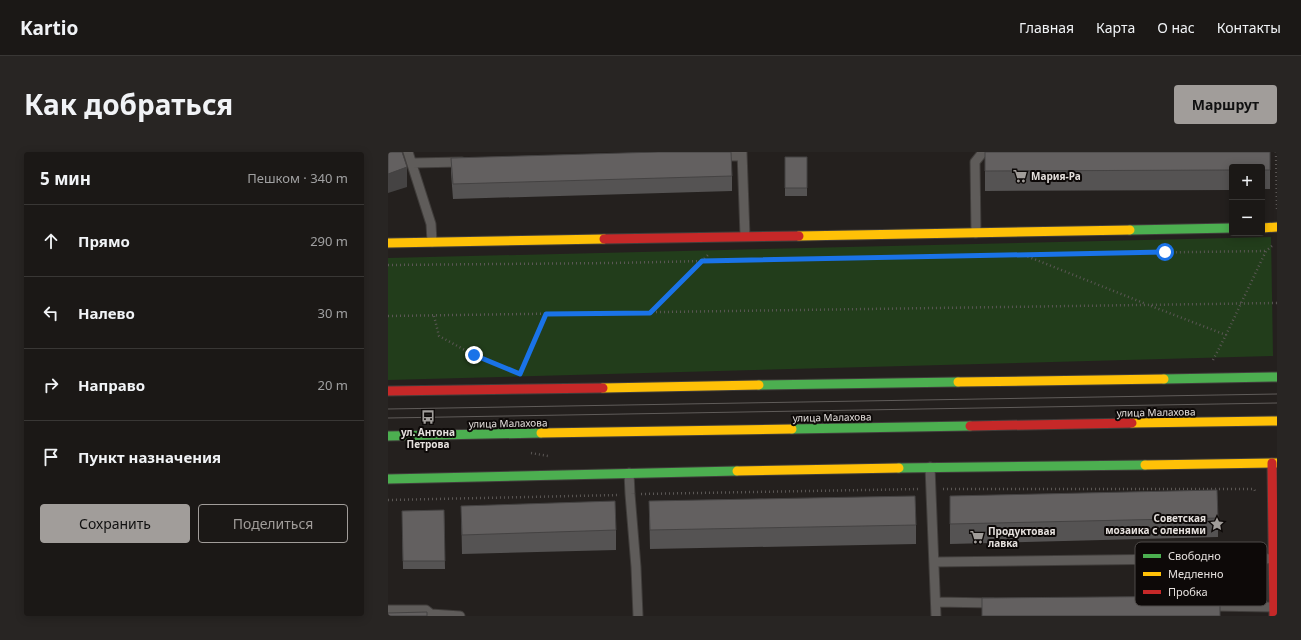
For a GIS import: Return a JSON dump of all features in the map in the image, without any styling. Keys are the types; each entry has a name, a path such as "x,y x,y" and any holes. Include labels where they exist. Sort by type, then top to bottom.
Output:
{"street":[{"path":"1265,228 1277,227"},
{"path":"388,243 1229,228"},
{"path":"388,391 1277,377"},
{"name":"улица Малахова","path":"388,436 1277,421"},
{"path":"388,479 930,467 1275,463 1273,559 1274,611"}],"lane":[{"path":"408,152 431,224 432,242"},
{"path":"976,233 975,162 983,152"},
{"path":"711,156 742,154 745,236"},
{"path":"412,163 474,162"},
{"path":"930,467 936,616"},
{"path":"629,473 638,616"},
{"path":"1267,559 1273,559"},
{"path":"934,562 1135,560"},
{"path":"936,602 998,603"},
{"path":"1202,606 1274,611"},
{"path":"388,610 426,610 431,615 460,616"}],"path":[{"path":"1276,152 1277,209"},
{"path":"1208,363 1213,360 1226,336 1266,251 1277,242"},
{"path":"388,265 1266,251"},
{"path":"650,313 710,253"},
{"path":"1022,255 1226,336"},
{"path":"388,316 1277,303"},
{"path":"520,374 546,314"},
{"path":"434,316 439,336 474,355 513,371"},
{"path":"527,452 554,458"},
{"path":"388,500 931,489 1254,489 1257,494"}],"green space":[{"path":"1271,237 1273,356 388,380 388,258"}],"building":[{"path":"388,152 402,152 407,167 388,174"},
{"path":"658,152 731,152 732,176 453,184 451,158"},
{"path":"985,152 1270,152 1270,170 1265,170 1265,164 1229,164 1229,170 985,171"},
{"path":"785,157 807,157 807,188 785,188"},
{"path":"1217,490 1218,518 950,524 950,496"},
{"path":"915,496 916,525 650,530 649,501"},
{"path":"615,501 616,530 462,535 461,506"},
{"path":"444,510 445,561 403,561 402,511"},
{"path":"1135,597 1135,606 1220,606 1220,616 982,616 982,598"},
{"path":"427,612 427,616 388,616 388,613"}],"tram line":[{"path":"388,409 1277,394"},
{"path":"388,418 1277,403"}],"traffic: fast":[{"path":"1130,230 1229,228"},
{"path":"1164,379 1277,377"},
{"path":"759,385 958,382"},
{"path":"792,429 970,426"},
{"path":"388,436 541,433"},
{"path":"899,468 1145,465"},
{"path":"388,479 737,471"}],"traffic: slow":[{"path":"1265,228 1277,227"},
{"path":"799,236 1130,230"},
{"path":"388,243 604,239"},
{"path":"958,382 1164,379"},
{"path":"603,388 759,385"},
{"path":"1132,423 1277,421"},
{"path":"541,433 792,429"},
{"path":"1145,465 1277,463"},
{"path":"737,471 899,468"}],"traffic: jam":[{"path":"604,239 799,236"},
{"path":"388,391 603,388"},
{"path":"970,426 1132,423"},
{"path":"1272,463 1274,616"}],"place":[{"name":"Мария-Ра","path":"1020,176"},
{"name":"ул. Антона Петрова","path":"428,417"},
{"name":"Советская мозаика с оленями","path":"1217,524"},
{"name":"Продуктовая лавка","path":"977,537"}],"route":[{"path":"474,355 520,374 546,314 650,313 702,261 1165,252"}]}
